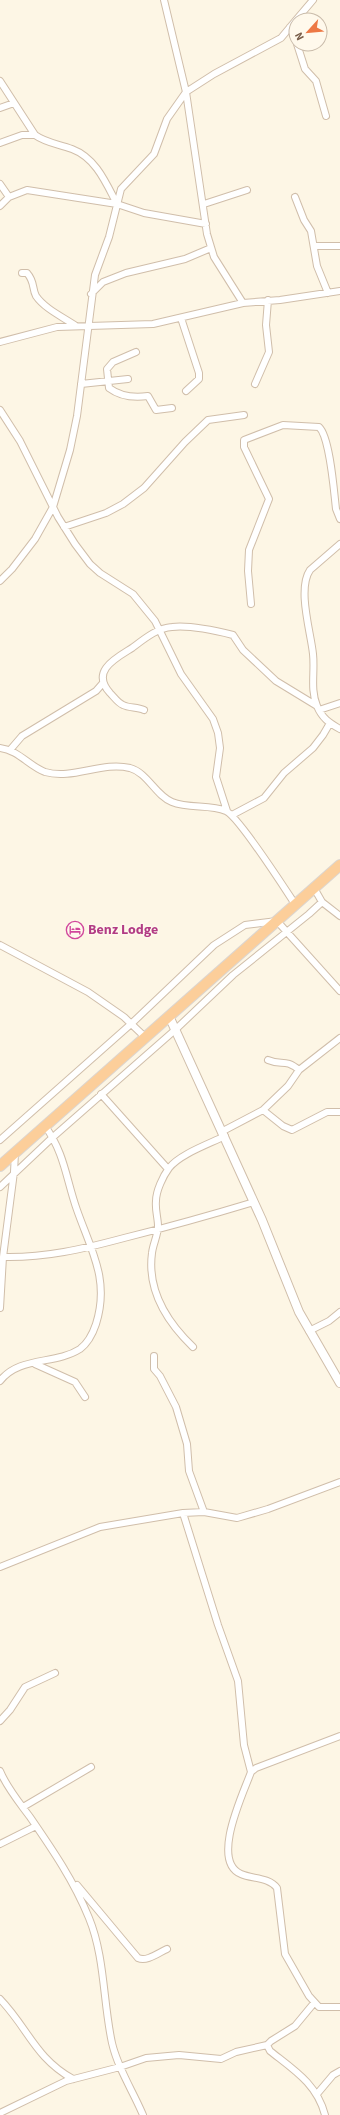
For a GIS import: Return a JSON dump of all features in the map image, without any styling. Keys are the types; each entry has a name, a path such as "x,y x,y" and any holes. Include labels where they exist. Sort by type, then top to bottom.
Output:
{"highway":[{"path":"0,1166 340,865"}],"street":[{"path":"164,0 186,92 211,248 221,268 243,303"},
{"path":"303,12 313,0"},
{"path":"0,581 12,569 34,540 53,507 73,435 81,384 91,294 95,275 109,237 121,189 154,154 167,119 186,92 214,74 280,38 288,29"},
{"path":"299,52 305,70 316,82 326,116"},
{"path":"0,81 35,135 44,141 80,153 89,160 99,170 118,204"},
{"path":"0,108 14,103"},
{"path":"0,143 22,136 35,135"},
{"path":"0,184 9,197"},
{"path":"0,206 9,197 27,190 118,204 144,213 206,224"},
{"path":"204,204 247,190"},
{"path":"295,197 304,220 311,231 317,266 328,293"},
{"path":"314,246 340,246"},
{"path":"91,294 103,282 126,273 185,259 211,248"},
{"path":"22,273 28,273 33,280 35,295 45,305 76,326"},
{"path":"0,342 52,328 153,324 243,303 340,292"},
{"path":"255,384 268,352 266,325 268,300"},
{"path":"181,318 199,373 199,379 186,391"},
{"path":"136,352 113,362 107,369 109,388 117,394 136,398 148,396 156,410 172,408"},
{"path":"81,384 108,383 128,379"},
{"path":"0,410 20,441 64,527 90,564 100,573 133,594 160,629 181,674 213,719 218,733 220,748 216,777 229,813 295,904"},
{"path":"64,527 106,512 123,504 144,488 180,447 208,420 244,415"},
{"path":"251,604 248,571 249,550 269,504 269,499 244,447 244,440 283,425 319,427 326,442 336,509 340,520"},
{"path":"340,544 310,570 306,581 306,609 313,655 313,688 318,708 324,718 340,729"},
{"path":"144,710 136,707 125,706 120,703 103,683 103,674 107,665 160,629 182,627 233,636 242,650 276,681 318,708 340,703"},
{"path":"10,750 22,736 96,691 103,683"},
{"path":"0,748 10,750 45,772 61,774 106,767 131,768 145,778 159,794 173,802 229,813 264,798 284,772 313,748 323,736 330,723"},
{"path":"314,888 322,902 340,916"},
{"path":"0,1187 14,1172 175,1030 233,975 322,902"},
{"path":"0,1140 131,1024 214,945 245,925 277,921 288,931 340,991"},
{"path":"0,945 88,992 131,1024 145,1037"},
{"path":"169,1016 254,1202 288,1288 309,1331 340,1383"},
{"path":"193,1347 167,1318 153,1286 152,1252 158,1230 156,1202 158,1190 168,1169 176,1160 224,1134 263,1110 288,1086 299,1070 340,1038"},
{"path":"268,1060 273,1062 291,1063 299,1070"},
{"path":"101,1094 168,1169"},
{"path":"263,1110 283,1126 292,1130 327,1112 340,1112"},
{"path":"0,1381 11,1370 26,1364 72,1353 81,1348 93,1332 99,1312 101,1297 98,1268 92,1246 77,1209 62,1158 53,1137 45,1126"},
{"path":"0,1308 3,1257 15,1153"},
{"path":"3,1257 43,1256 92,1246 158,1230 254,1202"},
{"path":"309,1331 329,1321 340,1312"},
{"path":"154,1356 154,1369 160,1376 176,1407 187,1444 189,1471 204,1512"},
{"path":"34,1363 75,1382 85,1397"},
{"path":"0,1567 100,1527 183,1513 204,1512 226,1517 242,1517 340,1482"},
{"path":"183,1513 218,1625 238,1681 244,1745 251,1772"},
{"path":"0,1721 10,1710 25,1687 55,1673"},
{"path":"340,1736 256,1768 251,1772 236,1811 228,1846 231,1863 239,1874 270,1882 277,1888 285,1954 314,2003 324,2008 340,2007"},
{"path":"23,1807 91,1768"},
{"path":"0,1771 71,1878 138,1958 142,1960 167,1949"},
{"path":"0,1844 36,1826"},
{"path":"71,1878 83,1902 94,1931 101,1967 108,2022 120,2067 143,2115"},
{"path":"0,1999 42,2056 58,2071 74,2079"},
{"path":"0,2113 45,2092 58,2084 120,2067 146,2058 160,2056 187,2056 221,2059 236,2052 268,2045 295,2026 314,2003"},
{"path":"268,2045 270,2051 302,2076 317,2094 326,2115"},
{"path":"317,2094 333,2075 340,2071"}],"place":[{"name":"Benz Lodge","path":"75,930"}]}
